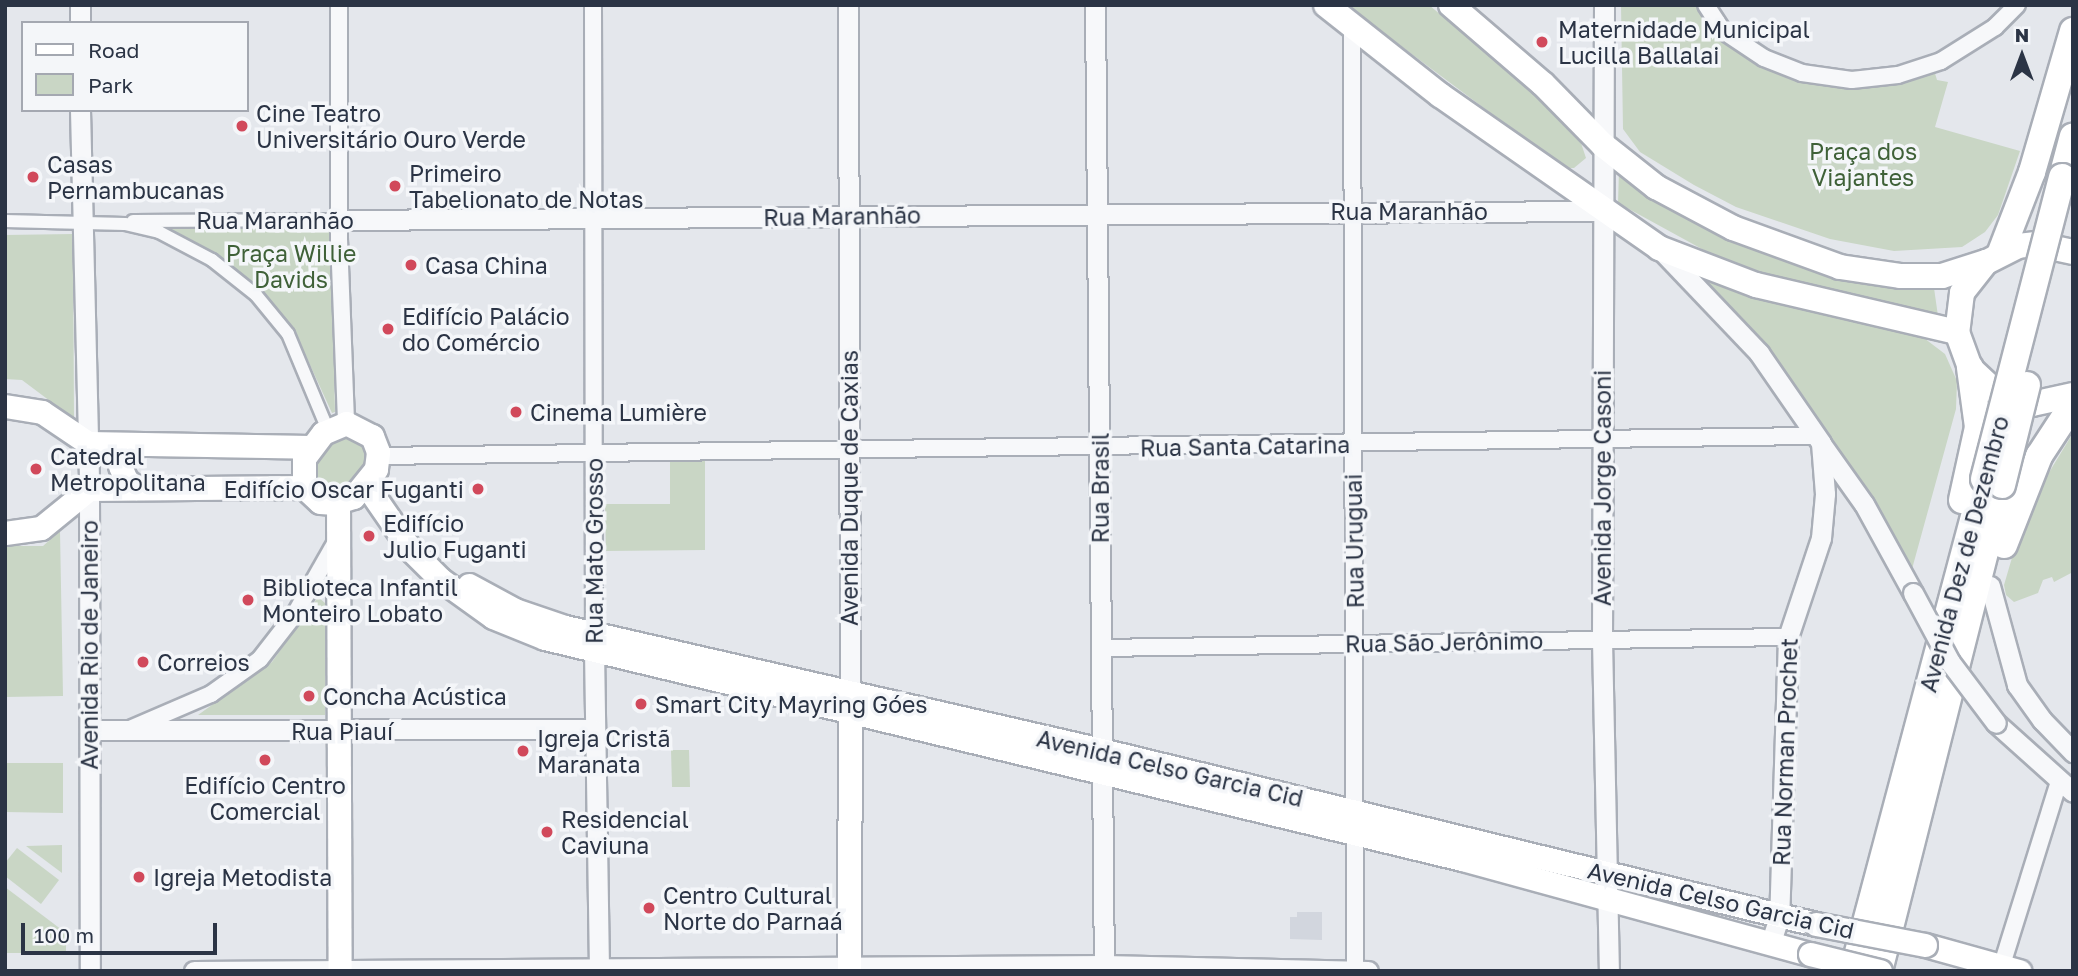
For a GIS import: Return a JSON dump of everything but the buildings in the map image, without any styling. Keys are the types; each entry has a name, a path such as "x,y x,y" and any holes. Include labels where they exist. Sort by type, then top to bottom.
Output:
{"highway":[{"path":"1993,257 2045,135 2073,31"},
{"name":"Avenida Dez de Dezembro","path":"1853,971 1952,638 2067,187 2073,136"},
{"path":"1952,638 1952,539 1978,426 1970,368"},
{"path":"1952,638 1990,586 2022,492 2073,404"},
{"name":"Avenida Dez de Dezembro","path":"1880,971 1952,638"}],"main road":[{"path":"1326,5 1352,27 1603,211 1659,248 1756,285 1957,332"},
{"path":"1451,5 1543,84 1603,145 1656,187 1733,228 1827,263 1901,276 1942,276 2036,244 2073,253"},
{"path":"1993,257 1962,293 1957,332 1970,368 1982,382 2014,400 2050,402 2073,395"},
{"path":"5,406 42,412 88,443 310,447"},
{"path":"337,426 372,436 373,471 338,503 320,502 304,486 301,470 310,447 337,426"},
{"path":"130,444 120,466 126,480 136,488"},
{"name":"Avenida Celso Garcia Cid","path":"373,471 411,550 456,592 523,631 594,642 850,705 1101,760 1607,885 1924,945 1948,961 2007,969"},
{"path":"5,533 41,528 89,489 304,486"},
{"path":"338,503 340,970"},
{"name":"Avenida Duque de Caxias","path":"849,969 850,705"},
{"name":"Avenida Celso Garcia Cid","path":"1607,885 1771,943 1880,971"}],"street":[{"path":"337,426 339,5"},
{"name":"Rua Mato Grosso","path":"593,5 591,217 599,970"},
{"name":"Avenida Duque de Caxias","path":"848,5 850,705"},
{"name":"Rua Brasil","path":"1095,5 1104,968"},
{"name":"Avenida Jorge Casoni","path":"1604,5 1602,640 1609,971"},
{"path":"1706,5 1722,30 1764,58 1802,73 1852,80 1898,75 1941,61 1995,27 2017,5"},
{"name":"Rua Uruguai","path":"1352,27 1356,643 1354,822 1360,970"},
{"name":"Avenida Rio de Janeiro","path":"80,112 80,221 89,489 89,971"},
{"name":"Rua Maranhão","path":"80,221 1097,212 1603,211"},
{"path":"5,221 80,221 159,233 236,278 288,334 337,426"},
{"path":"1659,248 1759,353 1864,504 1950,662 1996,723 2066,787 2007,969"},
{"name":"Rua Santa Catarina","path":"373,471 593,451 848,451 1819,440"},
{"name":"Rua Norman Prochet","path":"1771,943 1779,917 1788,638 1821,538 1825,494 1819,440"},
{"path":"126,730 211,694 243,674 279,638 339,537"},
{"path":"1990,586 2017,685 2042,720 2073,752"},
{"name":"Rua São Jerônimo","path":"1101,648 1788,638"},
{"name":"Rua Piauí","path":"90,730 341,732 595,729"},
{"path":"194,971 1104,968 1360,970"}],"shaded area":[{"path":"1297,912 1322,912 1322,940 1290,939 1290,917 1297,917"}],"green space":[{"path":"1346,5 1429,5 1576,128 1586,158 1574,168 1564,168"},
{"name":"Praça dos Viajantes","path":"1621,5 1699,5 1736,46 1821,80 1934,70 1937,80 1948,82 1935,127 2020,151 1998,215 1985,232 1962,247 1894,251 1830,239 1736,207 1694,185 1640,152 1623,129"},
{"path":"1619,170 1710,228 1934,288 1938,316 1733,266 1618,203"},
{"name":"Praça Willie Davids","path":"142,224 331,225 335,412 332,413 294,330 259,291 205,247"},
{"path":"73,234 74,419 22,380 5,379 5,235"},
{"path":"1705,280 1920,335 1945,354 1957,381 1956,409 1912,569 1750,328"},
{"path":"356,431 371,460 350,486 333,494 317,489 308,467 327,439"},
{"path":"2073,433 2073,572 2054,582 2052,577 2043,580 2038,593 2014,602 2006,595 2004,585 2016,544 2039,489"},
{"path":"670,461 705,461 705,550 606,551 605,504 670,504"},
{"path":"60,531 63,696 5,697 5,546 43,546"},
{"path":"318,597 325,603 325,715 198,715 272,662"},
{"path":"671,750 689,750 690,787 672,787"},
{"path":"5,763 63,763 63,813 5,812"},
{"path":"62,845 62,873 26,846"},
{"path":"17,848 59,880 41,904 5,876 5,863"},
{"path":"5,887 66,933 66,953 5,953"}],"place":[{"name":"Maternidade Municipal Lucilla Ballalai","path":"1542,42"},
{"name":"Cine Teatro Universitário Ouro Verde","path":"242,126"},
{"name":"Casas Pernambucanas","path":"33,177"},
{"name":"Primeiro Tabelionato de Notas","path":"395,186"},
{"name":"Casa China","path":"411,265"},
{"name":"Edifício Palácio do Comércio","path":"388,329"},
{"name":"Cinema Lumière","path":"516,412"},
{"name":"Catedral Metropolitana","path":"36,469"},
{"name":"Edifício Oscar Fuganti","path":"478,489"},
{"name":"Edifício Julio Fuganti","path":"369,536"},
{"name":"Biblioteca Infantil Monteiro Lobato","path":"248,600"},
{"name":"Correios","path":"143,662"},
{"name":"Concha Acústica","path":"309,696"},
{"name":"Smart City Mayring Góes","path":"641,704"},
{"name":"Igreja Cristã Maranata","path":"523,751"},
{"name":"Edifício Centro Comercial","path":"265,760"},
{"name":"Residencial Caviuna","path":"547,832"},
{"name":"Igreja Metodista","path":"139,877"},
{"name":"Centro Cultural Norte do Parnaá","path":"649,908"}]}
